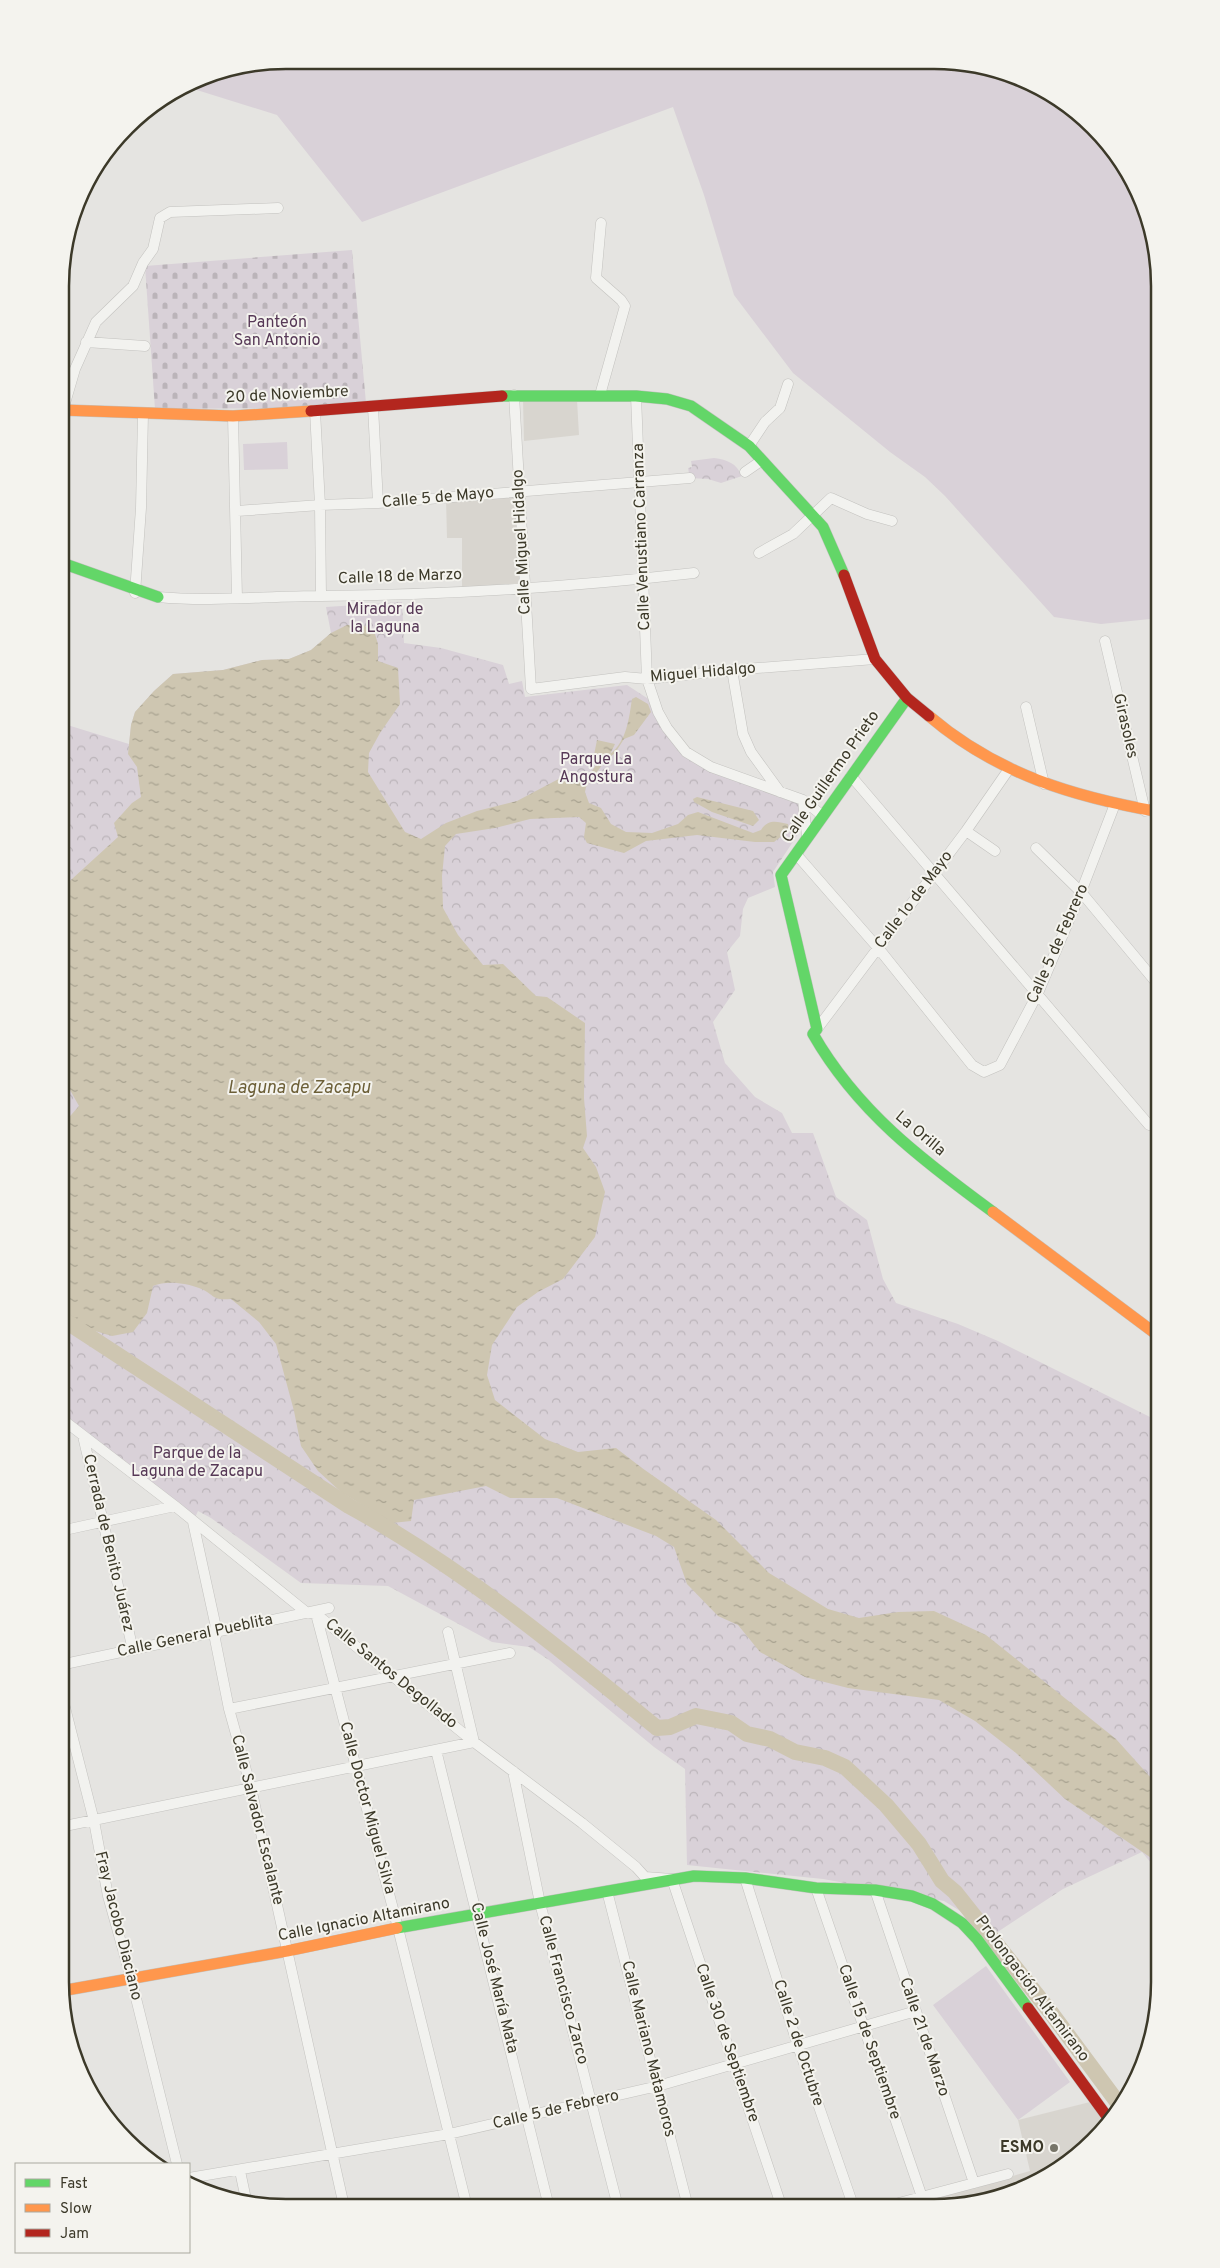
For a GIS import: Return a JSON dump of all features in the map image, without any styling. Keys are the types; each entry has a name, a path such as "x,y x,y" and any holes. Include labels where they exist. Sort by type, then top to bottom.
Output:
{"street":[{"path":"69,388 86,342 96,322 133,286 143,263 153,250 160,218 170,212 278,208"},
{"path":"600,395 626,306 596,278 601,223"},
{"path":"86,342 145,346"},
{"path":"748,446 765,422 780,408 788,384"},
{"name":"20 de Noviembre","path":"69,410 233,416 373,408 472,397 514,395 636,396 667,399 690,406 725,428 748,446 823,527 838,559 875,659 907,698 946,730 1009,769 1044,784 1116,804 1151,811"},
{"name":"Calle Miguel Hidalgo","path":"514,395 531,688"},
{"name":"Calle Venustiano Carranza","path":"636,396 647,679"},
{"path":"373,408 378,503"},
{"path":"315,411 320,504 321,596"},
{"path":"135,591 143,414"},
{"path":"233,416 237,511 237,598"},
{"path":"745,472 761,461"},
{"name":"Calle 5 de Mayo","path":"237,511 640,484 690,478"},
{"path":"759,553 793,534 831,498 867,514 892,521"},
{"name":"Calle 18 de Marzo","path":"69,566 135,591"},
{"name":"Calle 18 de Marzo","path":"69,574 158,597 197,600 524,588 644,579 694,573"},
{"name":"Girasoles","path":"1105,641 1146,810"},
{"name":"Miguel Hidalgo","path":"531,688 625,677 647,679 732,670 875,659"},
{"path":"732,670 743,734 751,752 780,792"},
{"path":"647,679 658,712 667,728 686,752 711,767 803,800 823,816"},
{"name":"Calle Guillermo Prieto","path":"781,875 907,698"},
{"path":"1026,707 1044,784"},
{"name":"Calle 1o de Mayo","path":"817,1028 879,949 1009,769"},
{"path":"851,776 1038,992 1149,1125"},
{"path":"803,800 808,836"},
{"name":"Calle 5 de Febrero","path":"879,949 972,1065 984,1072 1000,1064 1038,992 1082,892 1116,804"},
{"path":"966,831 995,851"},
{"path":"1036,848 1082,892 1151,976"},
{"path":"796,854 879,949"},
{"name":"La Orilla","path":"781,875 817,1028 813,1034 822,1054 879,1120 962,1189 1151,1330"},
{"name":"Calle Santos Degollado","path":"69,1427 175,1506 193,1522 394,1676 474,1742 582,1823 636,1867 644,1877"},
{"name":"Cerrada de Benito Juárez","path":"83,1436 133,1650"},
{"path":"69,1528 175,1506"},
{"name":"Calle Salvador Escalante","path":"193,1522 217,1632 214,1639 251,1788 342,2199"},
{"name":"Calle General Pueblita","path":"69,1662 329,1608"},
{"name":"Calle Doctor Miguel Silva","path":"311,1613 335,1686 398,1928 465,2199"},
{"path":"69,1825 474,1742 448,1632"},
{"path":"230,1709 335,1686 510,1653"},
{"name":"Fray Jacobo Diaciano","path":"69,1723 94,1821 108,1896 131,1978 177,2163"},
{"name":"Calle José María Mata","path":"436,1750 547,2199"},
{"name":"Calle Francisco Zarco","path":"513,1771 540,1903 616,2199"},
{"name":"Prolongación Altamirano","path":"672,1879 694,1876 745,1878 816,1888 875,1890 912,1896 926,1902 962,1923 977,1939 1106,2116"},
{"path":"636,1886 644,1877 672,1879"},
{"name":"Calle 2 de Octubre","path":"745,1878 798,2046 851,2199"},
{"name":"Calle Ignacio Altamirano","path":"69,1990 287,1951 398,1928 478,1916 672,1879"},
{"name":"Calle 30 de Septiembre","path":"672,1879 779,2199"},
{"name":"Calle 15 de Septiembre","path":"816,1888 922,2197"},
{"name":"Calle 21 de Marzo","path":"875,1890 974,2183"},
{"name":"Calle Mariano Matamoros","path":"607,1891 686,2199"},
{"name":"Calle 5 de Febrero","path":"191,2178 240,2171 332,2153 449,2134 658,2086 863,2028 916,2011"},
{"path":"240,2171 246,2195"},
{"path":"914,2199 1008,2174"}],"shaded area":[{"path":"523,399 577,400 579,435 524,441"},
{"path":"520,492 524,588 462,591 462,538 447,538 446,498"},
{"name":"ESMO","path":"1090,2102 1103,2120 1067,2155 1031,2177 991,2192 949,2199 933,2199 1030,2171 1018,2120"}],"green space":[{"path":"271,69 949,69 991,76 1031,91 1067,113 1107,153 1129,189 1144,229 1151,271 1151,619 1101,624 1054,617 945,496 925,477 890,452 793,373 734,295 704,195 673,107 362,222 277,115 193,89 229,76"},
{"name":"Panteón San Antonio","path":"352,250 366,403 275,408 155,409 145,266"},
{"path":"287,442 288,469 244,470 243,444"},
{"path":"714,458 731,463 742,476 721,483 708,479 690,478 688,468 692,467 691,461"},
{"path":"402,602 404,643 441,648 503,665 509,684 522,681 525,697 627,685 650,700 686,753 799,799 802,828 773,872 775,887 748,898 743,909 740,936 727,952 735,990 713,1022 725,1063 755,1097 782,1113 792,1133 813,1133 836,1197 867,1220 883,1279 896,1303 958,1324 998,1341 1151,1418 1151,1863 1142,1852 1063,1889 996,1933 944,1901 823,1879 687,1865 685,1769 654,1747 549,1660 529,1647 492,1642 388,1586 301,1583 211,1518 198,1511 193,1522 69,1424 69,725 129,744 131,725 135,712 173,674 223,670 262,660 289,659 311,650 331,633 326,607"},
{"path":"986,1966 1070,2082 1018,2120 933,2005"}],"water":[{"name":"Laguna de Zacapu","path":"347,625 363,625 374,631 378,644 378,661 398,668 400,704 369,753 368,772 405,832 421,839 446,823 477,811 517,801 568,774 588,777 596,765 594,755 597,740 615,744 610,754 616,749 624,736 632,699 636,697 648,704 651,712 634,735 624,739 615,753 605,761 586,787 585,792 589,803 601,808 611,824 626,832 652,833 678,824 688,815 698,812 753,833 761,830 769,822 788,824 789,830 774,842 755,842 697,835 646,841 624,853 587,843 584,837 586,823 579,817 530,819 495,828 456,834 445,846 442,876 443,908 458,935 483,965 503,964 536,996 547,997 585,1023 584,1098 587,1136 583,1148 596,1167 605,1192 595,1237 563,1279 538,1292 517,1307 492,1345 487,1375 495,1400 545,1439 578,1452 616,1448 716,1520 769,1573 828,1609 859,1618 898,1612 934,1611 986,1635 1116,1739 1151,1778 1151,1858 1065,1799 1016,1753 975,1721 939,1700 848,1688 805,1677 760,1652 738,1625 718,1616 687,1584 674,1547 656,1536 557,1498 510,1498 486,1486 414,1500 411,1521 392,1523 341,1492 318,1471 301,1446 294,1411 276,1344 259,1322 231,1299 216,1298 204,1290 188,1285 176,1283 158,1284 153,1286 147,1313 133,1332 112,1336 85,1328 69,1316 69,1117 79,1106 69,1088 69,882 118,837 114,823 132,803 141,797 137,767 128,754 131,725 135,712 154,691 173,674 223,670 262,660 289,659 311,650 331,633"},
{"path":"697,797 753,811 759,820 753,826 712,812 694,802 693,799"}],"waterway":[{"path":"69,1323 349,1506 431,1555 546,1639 657,1728 670,1727 696,1716 731,1723 747,1734 770,1739 795,1752 825,1758 845,1767 886,1805 919,1844 942,1881 955,1892 1052,2014 1116,2101"}],"traffic: fast":[{"path":"502,396 636,396 667,399 691,406 749,446 823,527 844,575"},
{"path":"69,565 158,597"},
{"path":"907,698 781,875 817,1029 813,1034 830,1062 850,1087 893,1132 916,1153 993,1212"},
{"path":"397,1928 694,1876 745,1878 816,1888 875,1890 912,1896 933,1904 962,1923 977,1939 1028,2008"}],"traffic: slow":[{"path":"69,410 233,416 311,411"},
{"path":"929,716 955,736 1009,768 1038,780 1097,799 1151,810"},
{"path":"993,1212 1151,1330"},
{"path":"69,1990 287,1951 397,1928"}],"traffic: jam":[{"path":"311,411 502,396"},
{"path":"844,575 875,659 907,698 929,716"},
{"path":"1028,2008 1106,2116"}],"place":[{"name":"ESMO","path":"1054,2148"}],"park label":[{"name":"Mirador de la Laguna","path":"385,619"},
{"name":"Parque La Angostura","path":"596,769"},
{"name":"Parque de la Laguna de Zacapu","path":"197,1463"}]}
